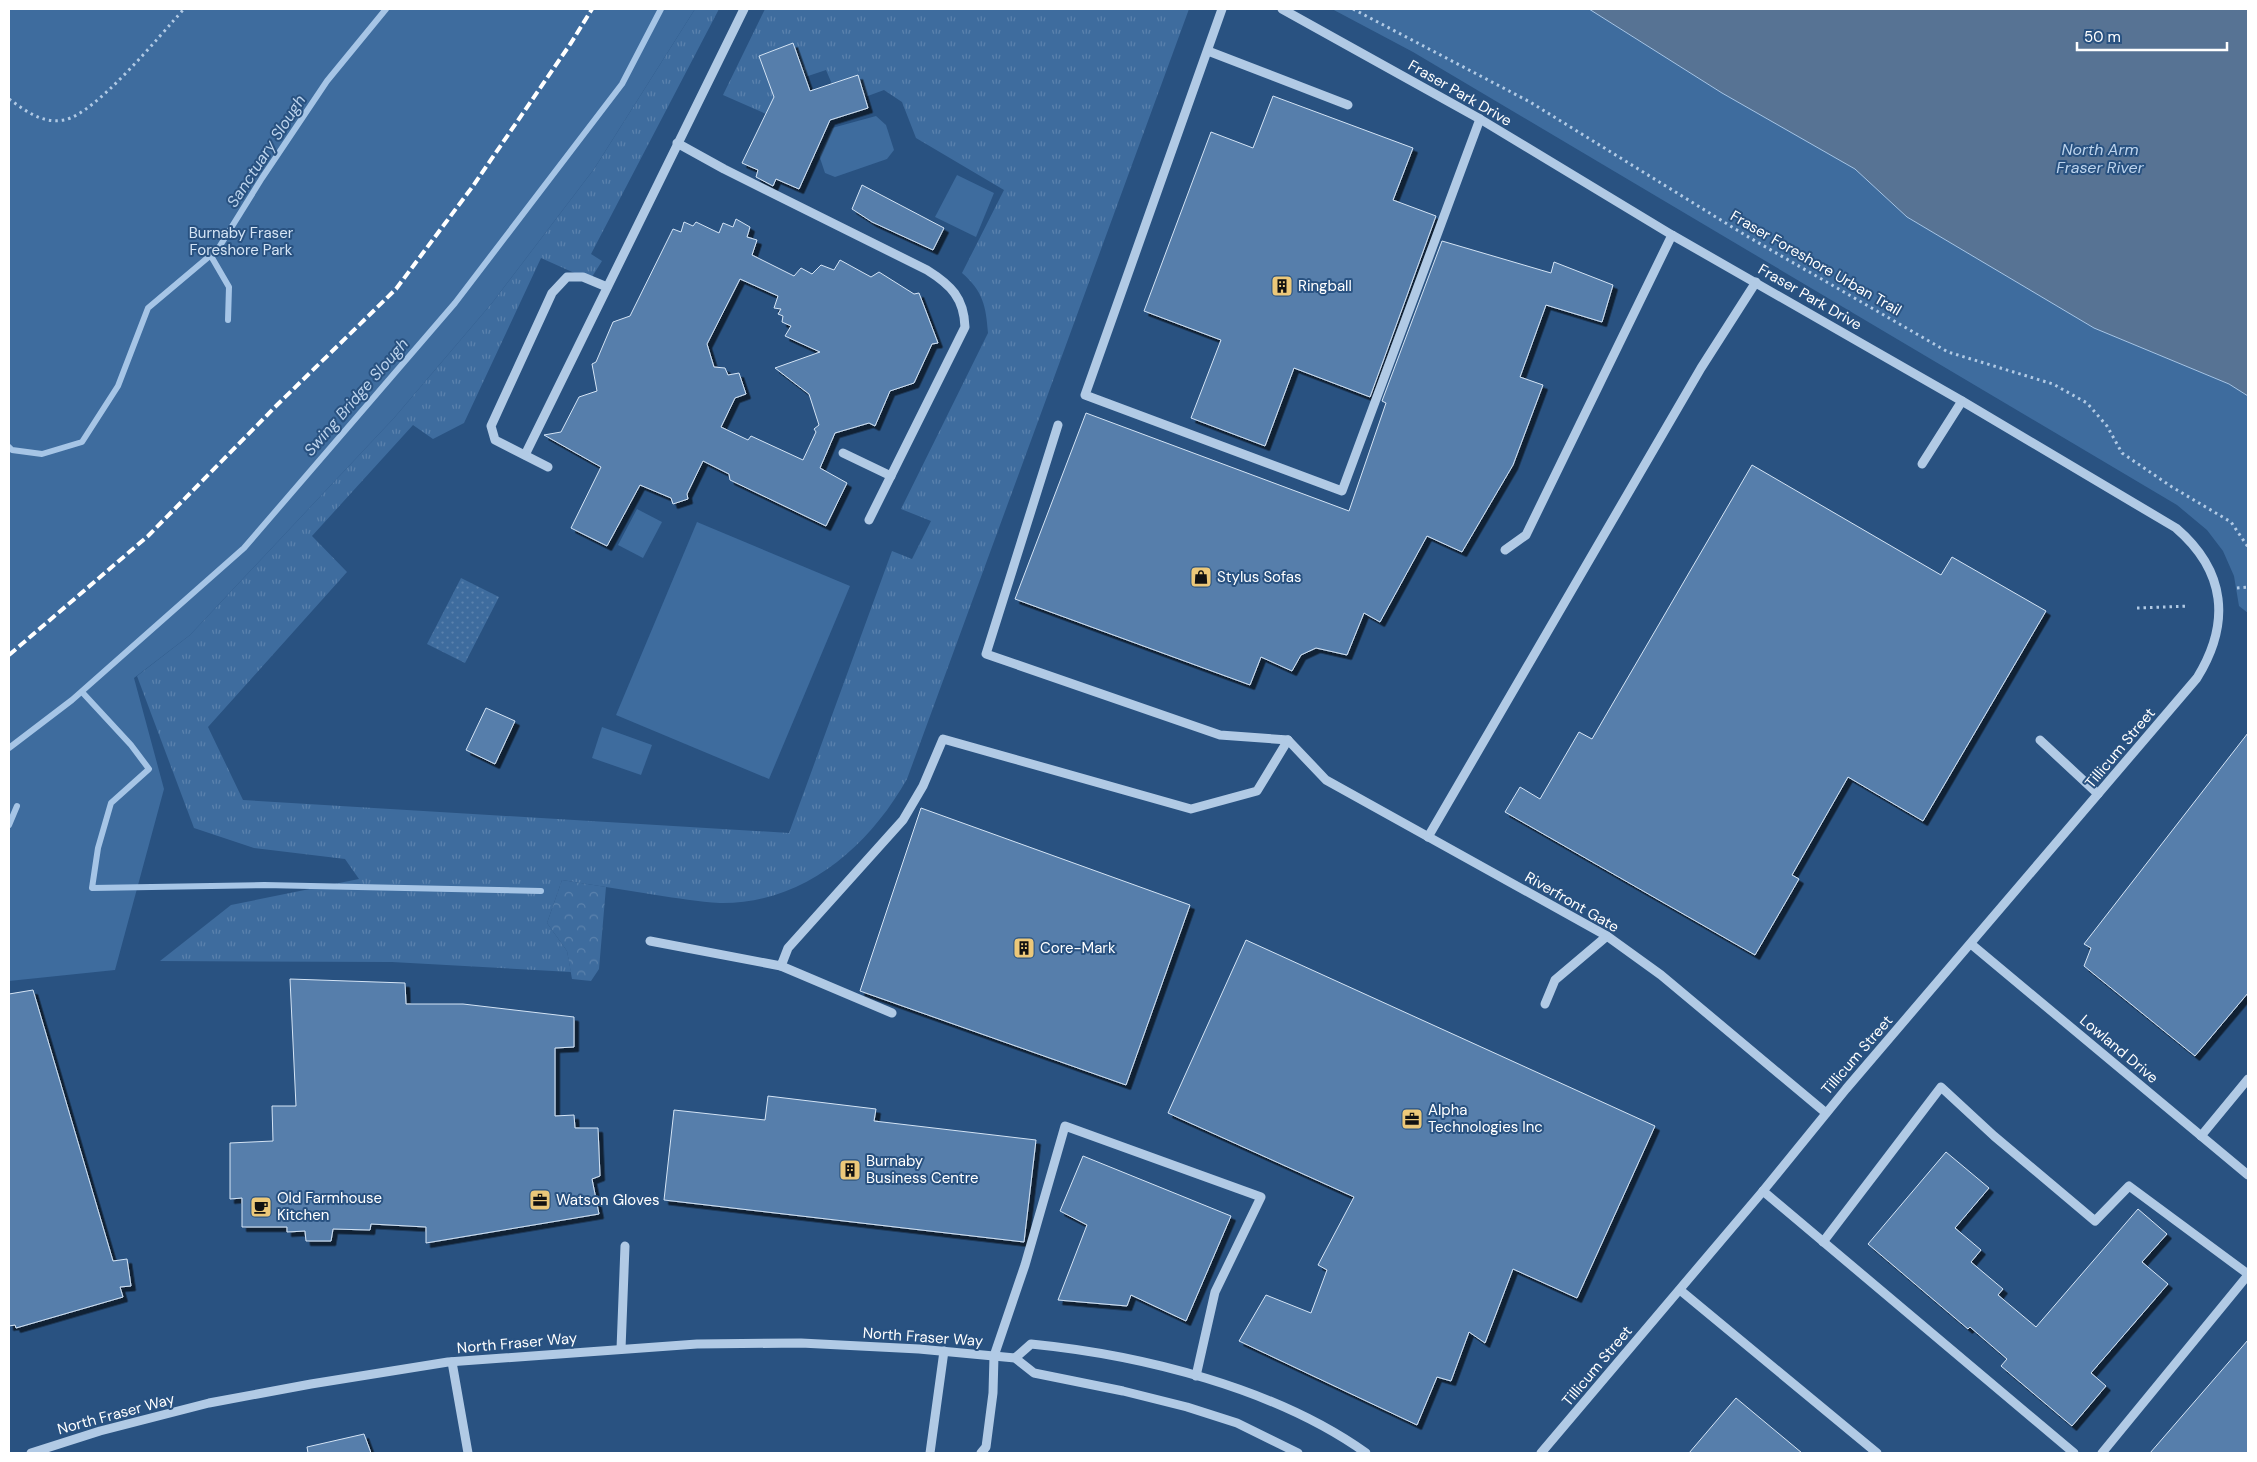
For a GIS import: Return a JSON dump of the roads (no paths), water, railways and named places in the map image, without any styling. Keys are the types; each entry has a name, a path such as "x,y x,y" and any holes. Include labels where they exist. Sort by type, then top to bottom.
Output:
{"street":[{"path":"525,455 744,9"},
{"path":"1222,9 1085,395 1342,491 1480,119"},
{"name":"Fraser Park Drive","path":"1282,9 1480,119 1672,235 1962,401 2176,528 2197,547 2211,573 2220,612 2214,647 2197,678"},
{"path":"1208,51 1348,105"},
{"path":"677,143 724,169 927,270 945,281 964,310 965,327 869,520"},
{"path":"1505,550 1526,535 1672,235"},
{"path":"548,467 495,440 491,426 552,293 567,277 583,277 607,287"},
{"path":"1428,837 1701,368 1756,282"},
{"path":"1922,464 1962,401"},
{"path":"781,966 788,948 903,820 923,786 943,739 1191,809 1257,791 1288,740 1220,735 986,654 1058,425"},
{"path":"843,453 891,476"},
{"name":"Tillicum Street","path":"1541,1453 1763,1191 1826,1113 2197,678"},
{"name":"Riverfront Gate","path":"1288,740 1326,780 1607,936 1660,975 1826,1113"},
{"path":"2040,740 2098,794"},
{"path":"1545,1004 1555,980 1607,936"},
{"path":"650,941 781,966 892,1013"},
{"name":"Lowland Drive","path":"1971,944 2201,1136 2247,1172"},
{"path":"2201,1136 2248,1079"},
{"path":"1823,1242 1940,1087 1994,1136 2094,1221 2130,1186 2248,1274 2102,1453"},
{"path":"981,1453 986,1447 993,1393 994,1356 1025,1265 1065,1126 1261,1197 1215,1292 1196,1376"},
{"path":"1763,1191 2074,1453"},
{"path":"621,1348 625,1246"},
{"path":"1680,1290 1877,1453"},
{"name":"North Fraser Way","path":"30,1453 100,1430 219,1401 311,1384 452,1362 621,1348 697,1344 801,1343 1015,1358"},
{"path":"1298,1453 1237,1423 1187,1407 1123,1391 1034,1373 1015,1358 1031,1344 1074,1348 1174,1369 1270,1400 1348,1440 1366,1453"},
{"path":"930,1453 944,1352"},
{"path":"452,1362 468,1453"}],"water":[{"name":"North Arm Fraser River","path":"1589,9 2248,9 2248,396 2229,384 2094,328 1907,217 1855,169 1722,93"}],"waterway":[{"name":"Sanctuary Slough","path":"9,447 12,450 42,454 82,442 118,386 148,308 218,249 262,178 327,81 386,9"},
{"name":"Swing Bridge Slough","path":"9,748 72,700 244,548 455,303 622,84 661,9"},
{"path":"211,256 229,287 228,320"},
{"path":"82,692 131,745 149,769 111,803 98,848 92,888 264,885 541,891"},
{"path":"9,825 17,806"}],"railway":[{"path":"9,655 148,536 277,405 396,289 473,186 571,43 592,9"}],"place":[{"name":"Ringball","path":"1282,286"},
{"name":"Stylus Sofas","path":"1201,577"},
{"name":"Core-Mark","path":"1024,948"},
{"name":"Alpha Technologies Inc","path":"1412,1119"},
{"name":"Burnaby Business Centre","path":"850,1170"},
{"name":"Watson Gloves","path":"540,1200"},
{"name":"Old Farmhouse Kitchen","path":"261,1207"}],"park label":[{"name":"Burnaby Fraser Foreshore Park","path":"241,242"}]}
